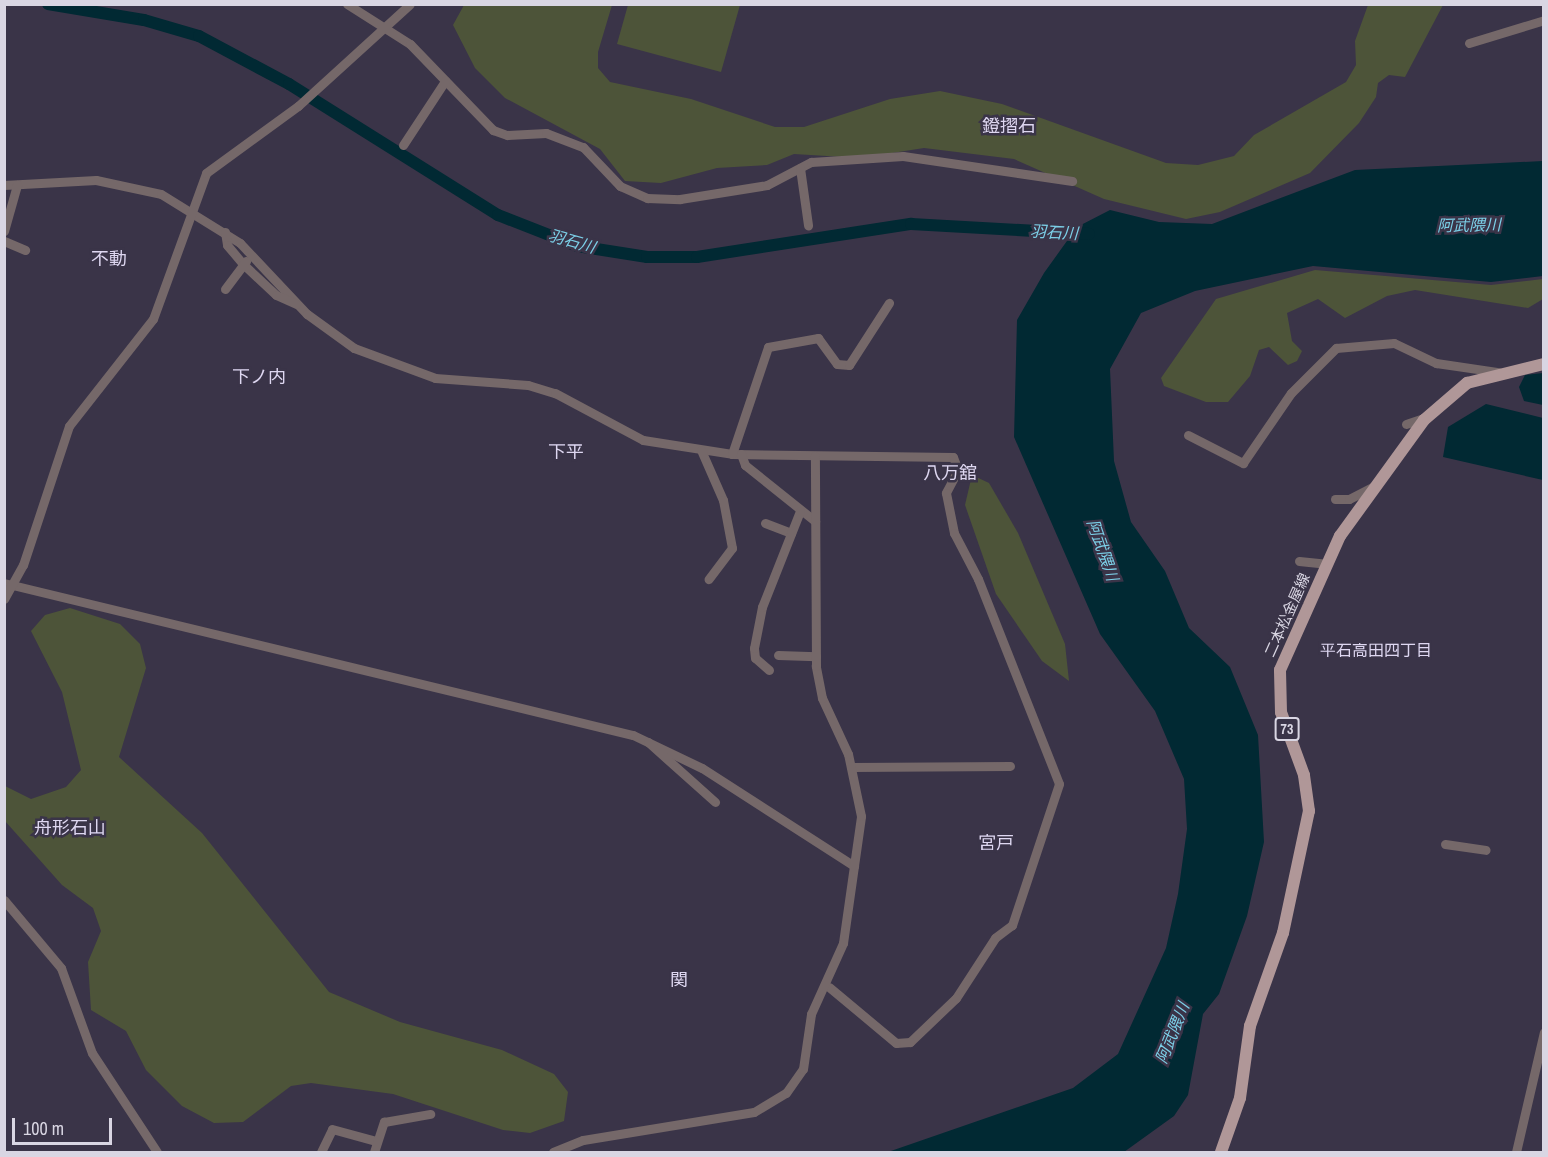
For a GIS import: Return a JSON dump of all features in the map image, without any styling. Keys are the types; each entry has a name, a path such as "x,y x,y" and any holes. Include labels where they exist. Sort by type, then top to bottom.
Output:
{"main road":[{"name":"二本松金屋線","path":"1221,1152 1240,1098 1250,1026 1283,933 1309,811 1277,679 1326,564 1376,485 1426,417 1451,393 1498,372 1544,364"}],"street":[{"path":"347,4 386,25 493,130 507,135 546,133 583,147 620,186 639,196 680,199 741,190 767,185 811,162 903,156 1072,181"},
{"path":"4,598 69,426 153,320 191,210 211,168 299,105 410,4"},
{"path":"1469,43 1544,20"},
{"path":"403,145 445,81"},
{"path":"800,168 808,225"},
{"path":"4,185 124,182 191,210 225,232 253,255 297,304 342,341 413,372 528,385 555,393 629,436 701,450 737,454 956,459 958,470 946,493 954,533 978,579 1059,784 1012,925 995,938 956,998 910,1042 896,1043 829,987"},
{"path":"4,231 17,185"},
{"path":"225,232 227,245 243,264 276,295 297,304"},
{"path":"4,241 25,250"},
{"path":"225,289 243,264 253,255"},
{"path":"737,454 768,347 818,338 837,364 849,365 889,303"},
{"path":"1188,435 1243,463 1291,393 1336,348 1394,344 1436,363 1498,372"},
{"path":"1406,424 1426,417"},
{"path":"701,450 723,500 732,548 709,579"},
{"path":"737,454 745,465 815,521"},
{"path":"553,1152 583,1140 753,1112 786,1093 801,1074 812,1014 837,965 861,816 852,767 822,698 816,656 815,456"},
{"path":"1335,499 1349,499 1376,485"},
{"path":"769,670 755,658 754,648 762,607 800,511"},
{"path":"765,523 791,533"},
{"path":"1299,561 1326,564"},
{"path":"9,584 594,724 648,742 680,756 854,866"},
{"path":"777,656 816,656"},
{"path":"648,742 715,802"},
{"path":"852,767 1011,766"},
{"path":"1445,844 1486,850"},
{"path":"4,900 56,960 92,1053 157,1152"},
{"path":"1516,1152 1544,1032"},
{"path":"374,1152 384,1122 430,1114"},
{"path":"321,1152 332,1129 376,1141"}],"green space":[{"path":"464,5 612,5 598,52 598,68 610,82 691,99 775,127 804,127 890,99 940,91 1002,104 1166,163 1198,165 1234,156 1254,135 1346,82 1356,65 1355,41 1368,5 1443,5 1405,77 1389,75 1378,83 1376,97 1359,123 1310,173 1220,212 1186,219 1104,199 1014,159 924,148 860,158 794,154 767,165 717,168 661,183 625,181 600,149 505,98 475,68 453,25"},
{"path":"628,5 740,5 721,72 617,44"},
{"path":"1315,270 1491,285 1543,279 1543,299 1528,308 1415,290 1387,296 1345,318 1318,299 1287,313 1292,341 1302,351 1297,361 1288,365 1269,347 1259,350 1250,376 1228,402 1206,402 1164,386 1161,378 1216,299"},
{"path":"972,475 989,483 1018,533 1065,644 1069,681 1042,661 996,594 965,505"},
{"path":"70,608 120,624 140,644 146,668 119,757 202,833 329,992 400,1022 502,1050 554,1074 568,1092 564,1121 530,1133 503,1130 393,1094 311,1083 291,1086 243,1122 214,1123 182,1106 146,1070 126,1031 91,1010 88,962 101,931 93,908 62,885 5,821 5,786 31,799 66,787 81,770 62,692 31,631 45,615"}],"water":[{"name":"阿武隈川","path":"1543,161 1543,276 1491,282 1313,266 1195,291 1141,313 1110,369 1114,461 1131,522 1165,571 1189,628 1230,667 1258,735 1264,842 1247,916 1219,994 1203,1014 1188,1095 1174,1116 1124,1152 888,1152 1073,1088 1118,1054 1166,948 1178,894 1187,829 1184,779 1155,711 1100,634 1014,437 1017,320 1044,273 1077,227 1110,210 1159,222 1212,224 1355,170"},
{"path":"1543,373 1543,405 1524,401 1519,387 1525,375"},
{"path":"1486,404 1543,418 1543,480 1443,457 1448,427"}],"waterway":[{"name":"羽石川","path":"48,4 144,20 199,36 289,84 498,215 577,246 647,257 697,257 911,224 1089,234"}],"district":[{"name":"鐙摺石","path":"1009,126"},
{"name":"不動","path":"109,259"},
{"name":"下ノ内","path":"259,377"},
{"name":"下平","path":"566,452"},
{"name":"八万舘","path":"950,473"},
{"name":"平石高田四丁目","path":"1376,650"},
{"name":"舟形石山","path":"70,828"},
{"name":"宮戸","path":"996,843"},
{"name":"関","path":"679,980"}]}
